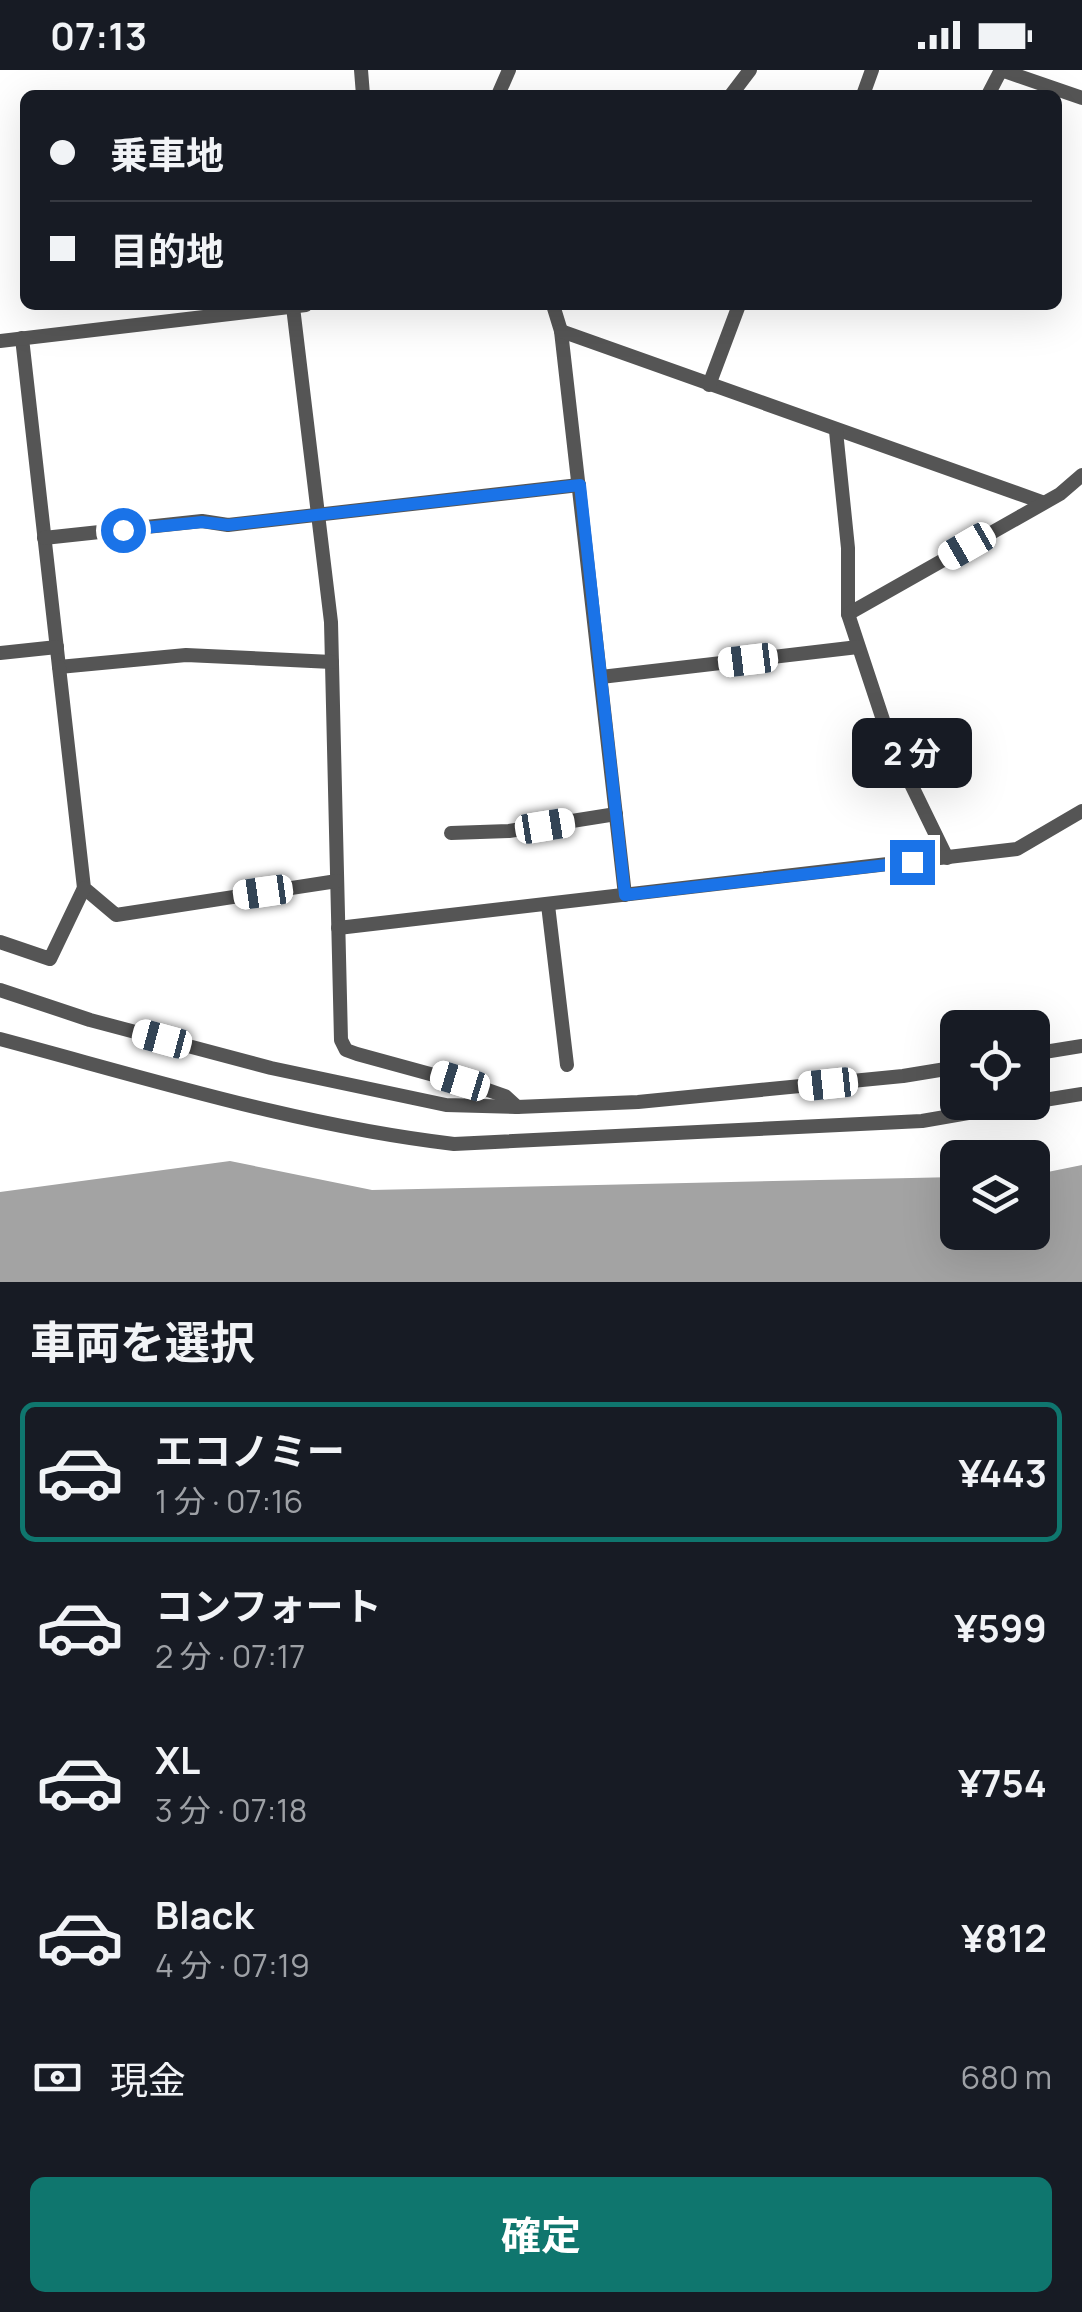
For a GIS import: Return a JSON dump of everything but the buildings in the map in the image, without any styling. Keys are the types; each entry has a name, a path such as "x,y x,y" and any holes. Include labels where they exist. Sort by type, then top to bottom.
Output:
{"street":[{"path":"991,90 1001,70 1059,90"},
{"path":"0,341 265,310"},
{"path":"300,310 332,662 341,1040 346,1050 485,1089 505,1096 517,1107"},
{"path":"556,310 562,331 625,895"},
{"path":"709,385 737,310"},
{"path":"562,331 1042,502"},
{"path":"0,942 50,959 84,888 22,338"},
{"path":"836,431 848,548 848,614 890,741 948,858"},
{"path":"848,614 1060,494 1082,475"},
{"path":"44,538 202,522 228,525 580,485"},
{"path":"601,676 858,647"},
{"path":"0,653 57,648"},
{"path":"59,667 186,655 332,662"},
{"path":"338,928 1017,849 1082,811"},
{"path":"451,833 509,831 616,814"},
{"path":"84,888 116,915 337,881"},
{"path":"548,906 567,1064"},
{"path":"0,990 90,1020 356,1088 446,1105 517,1107 638,1102 940,1070"},
{"path":"0,1039 260,1108 400,1138 454,1144 940,1119"},
{"path":"1050,1051 1082,1046"},
{"path":"1050,1099 1082,1094"}],"shaded area":[{"path":"230,1161 372,1190 940,1177 940,1250 1050,1250 1050,1172 1082,1165 1082,1282 0,1282 0,1192"}],"route":[{"path":"123,530 202,522 228,525 580,485 625,895 912,862"}]}
